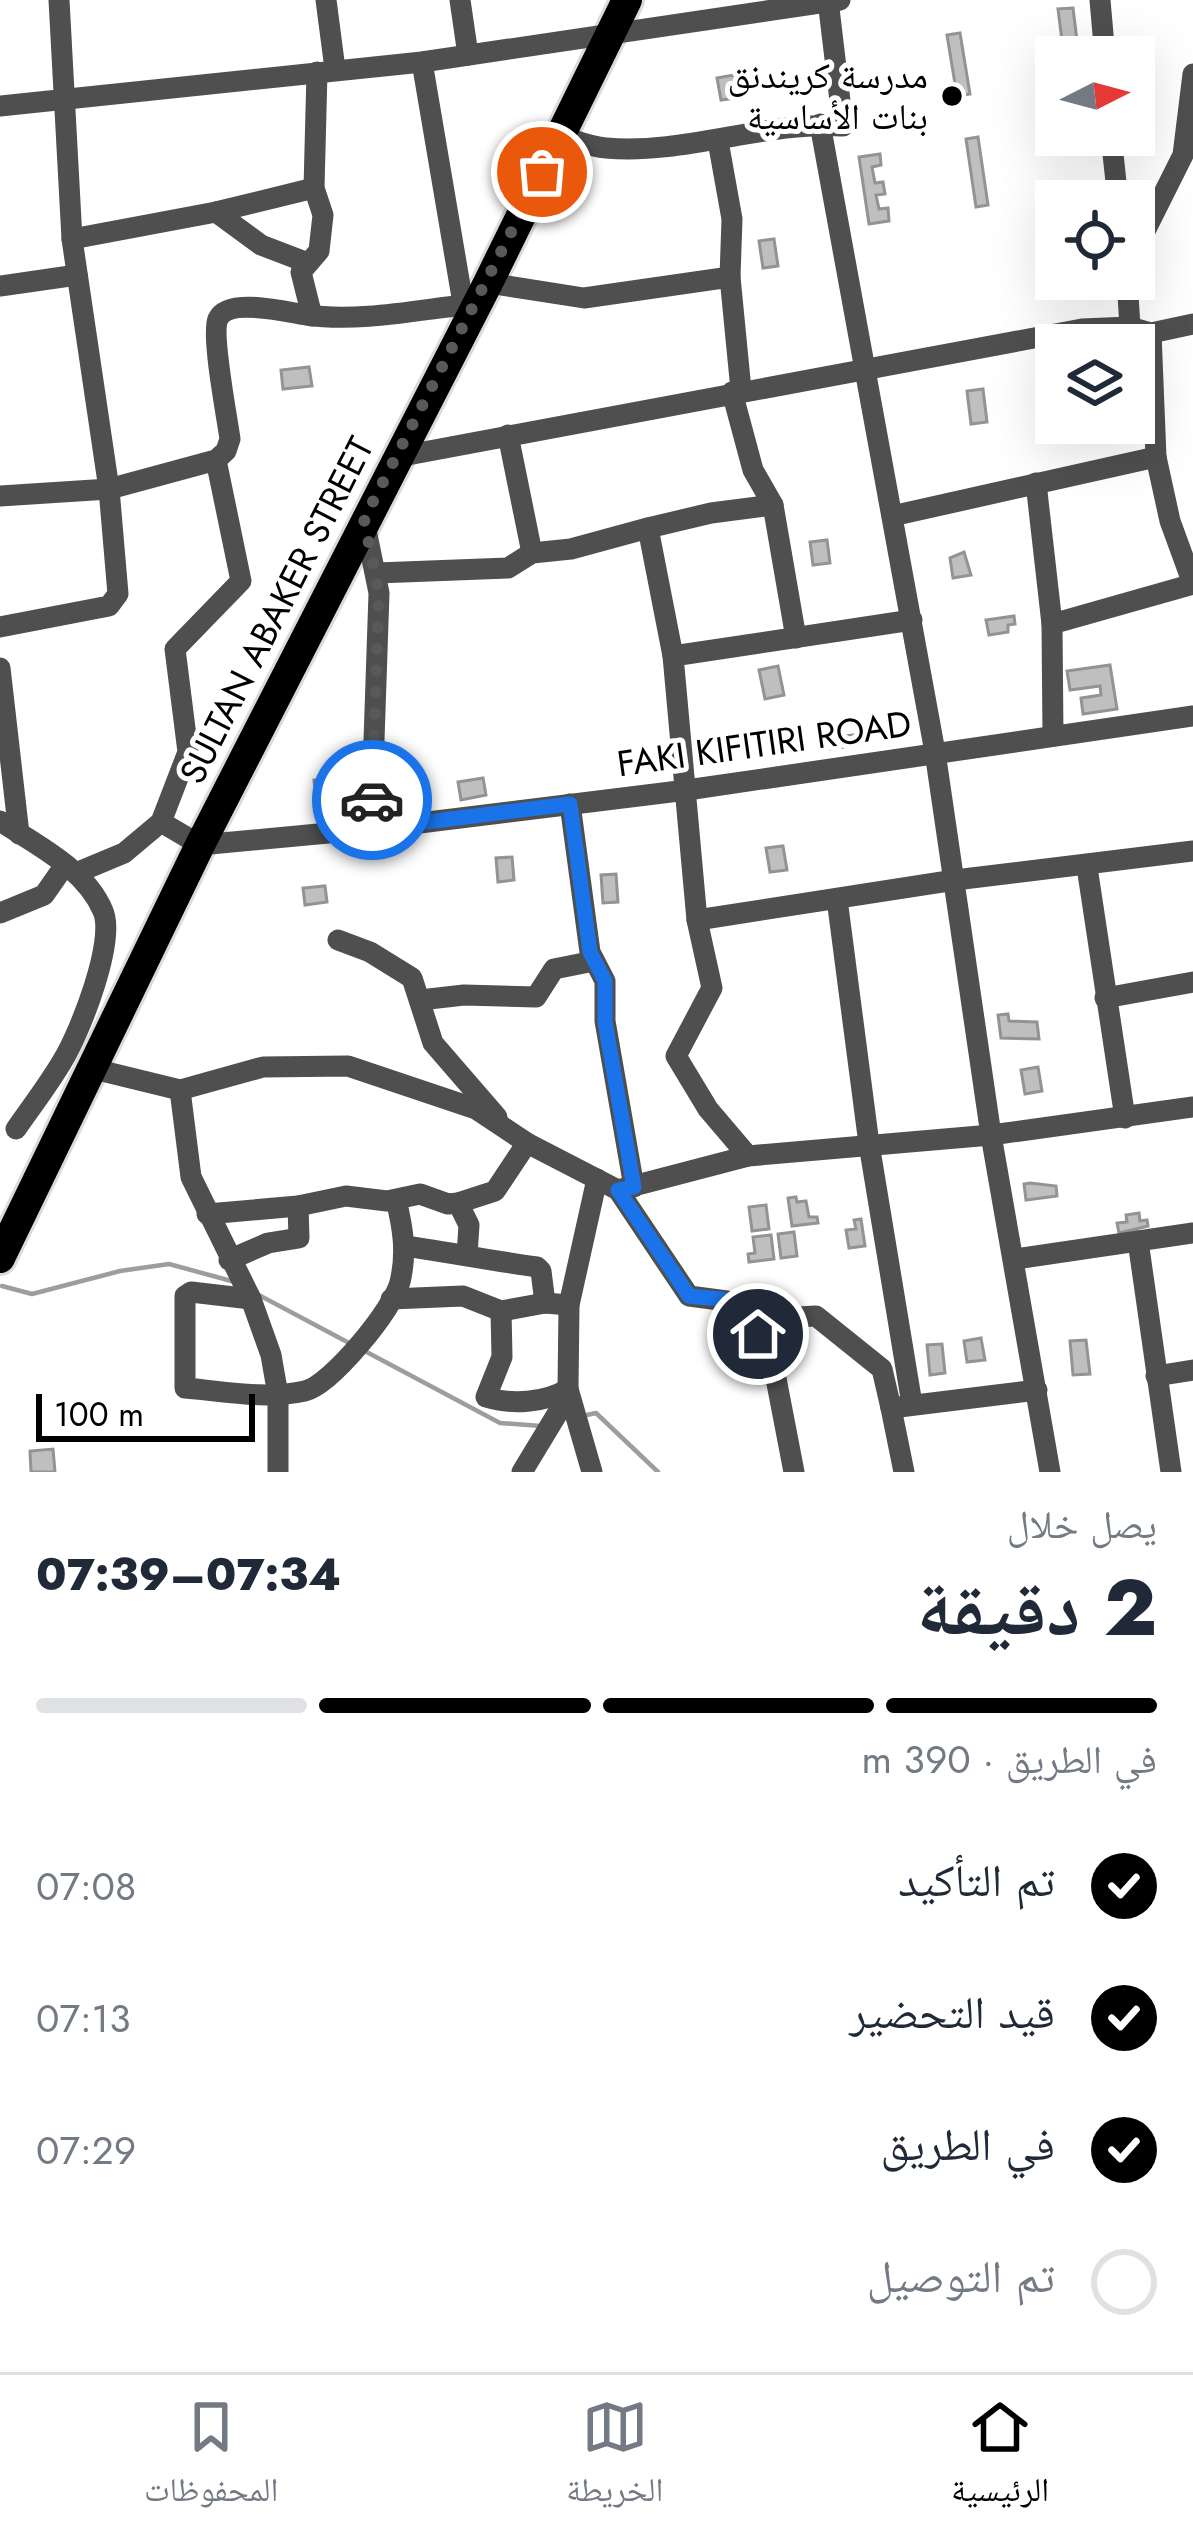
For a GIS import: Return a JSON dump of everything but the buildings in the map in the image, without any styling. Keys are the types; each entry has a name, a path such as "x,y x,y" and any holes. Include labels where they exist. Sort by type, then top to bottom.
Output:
{"highway":[{"name":"SULTAN ABAKER STREET","path":"0,1258 200,844 465,314 488,283 627,0"}],"street":[{"path":"0,626 110,606 116,601 109,489 72,239 59,0"},
{"path":"312,316 301,272 319,251 323,215 314,188 326,71 326,0"},
{"path":"460,0 468,55"},
{"path":"1100,0 1103,36"},
{"path":"0,106 422,62 832,1 843,126 820,124 718,141 610,149 560,136"},
{"path":"0,496 109,489 216,460 226,452 230,439 216,337 218,319 226,310 246,307 312,316 465,314 422,62"},
{"path":"1155,211 1189,134 1193,74"},
{"path":"820,124 935,752 991,1135 1050,1472"},
{"path":"718,141 732,219 736,391 753,470 773,505 796,638"},
{"path":"72,239 314,188"},
{"path":"215,212 261,245 308,263"},
{"path":"0,286 77,275"},
{"path":"488,283 584,298 730,277"},
{"path":"1155,328 1193,324"},
{"path":"397,457 1035,337"},
{"path":"508,435 532,553"},
{"path":"1052,624 1193,584 1170,521 1154,444"},
{"path":"892,516 1156,457"},
{"path":"0,913 44,896 71,869 124,853 161,822 188,752 175,649 241,581 216,460"},
{"path":"1036,484 1052,624 1053,736"},
{"path":"377,573 500,569 532,553 571,549 711,513 773,505"},
{"path":"364,519 377,573 371,829"},
{"path":"648,528 674,656 698,920 712,988 676,1056 708,1109 748,1156"},
{"path":"674,656 912,620"},
{"path":"0,668 10,828 71,869 103,910 106,946 65,1057 16,1129"},
{"name":"FAKI KIFITIRI ROAD","path":"200,844 371,829 686,790 1193,716"},
{"path":"570,804 594,961 605,981 605,1022 626,1189 689,1296 727,1300 778,1318 816,1316 882,1370 902,1406"},
{"path":"161,822 200,844"},
{"path":"698,920 955,880 1193,851"},
{"path":"1087,867 1125,1118"},
{"path":"837,899 902,1406 904,1472"},
{"path":"338,940 370,952 412,978 433,1043 501,1122"},
{"path":"420,1000 464,995 536,997 554,969 594,961"},
{"path":"1105,998 1193,982"},
{"path":"94,1069 180,1090 263,1066 348,1066 476,1109 527,1143 626,1189 748,1156 991,1135 1193,1107"},
{"path":"180,1090 185,1154 207,1214 251,1299 271,1355 278,1395 278,1472"},
{"path":"207,1214 298,1207 346,1196 396,1200 419,1194 437,1202 458,1203 495,1191 527,1143"},
{"path":"592,1472 568,1392 569,1305 597,1179"},
{"path":"251,1299 191,1292 185,1297 184,1388 278,1395 308,1391 340,1369 400,1281 404,1246 396,1200"},
{"path":"458,1203 469,1225 466,1255"},
{"path":"229,1260 268,1243 299,1238 298,1207"},
{"path":"1016,1259 1193,1233"},
{"path":"1138,1241 1171,1472"},
{"path":"404,1246 540,1269 545,1303"},
{"path":"391,1299 463,1295 501,1311 545,1303 569,1305"},
{"path":"727,1300 758,1334 774,1368 794,1472"},
{"path":"501,1311 502,1357 487,1389 488,1399 549,1399 568,1392"},
{"path":"1156,1376 1193,1370"},
{"path":"902,1406 1036,1390"},
{"path":"522,1472 568,1392"}],"waterway":[{"path":"2,1286 32,1294 120,1271 169,1264 235,1282"},
{"path":"255,1293 351,1344"},
{"path":"361,1349 500,1423 541,1426"},
{"path":"582,1416 596,1413 658,1472"}],"way so far":[{"path":"372,800 379,593 364,519 542,172"}],"place":[{"name":"مدرسة كريندنق بنات الأساسية","path":"952,96"}],"route":[{"path":"372,800 371,829 570,804 590,952 605,981 605,1022 634,1187 618,1190 689,1296 727,1300 758,1334"}]}
